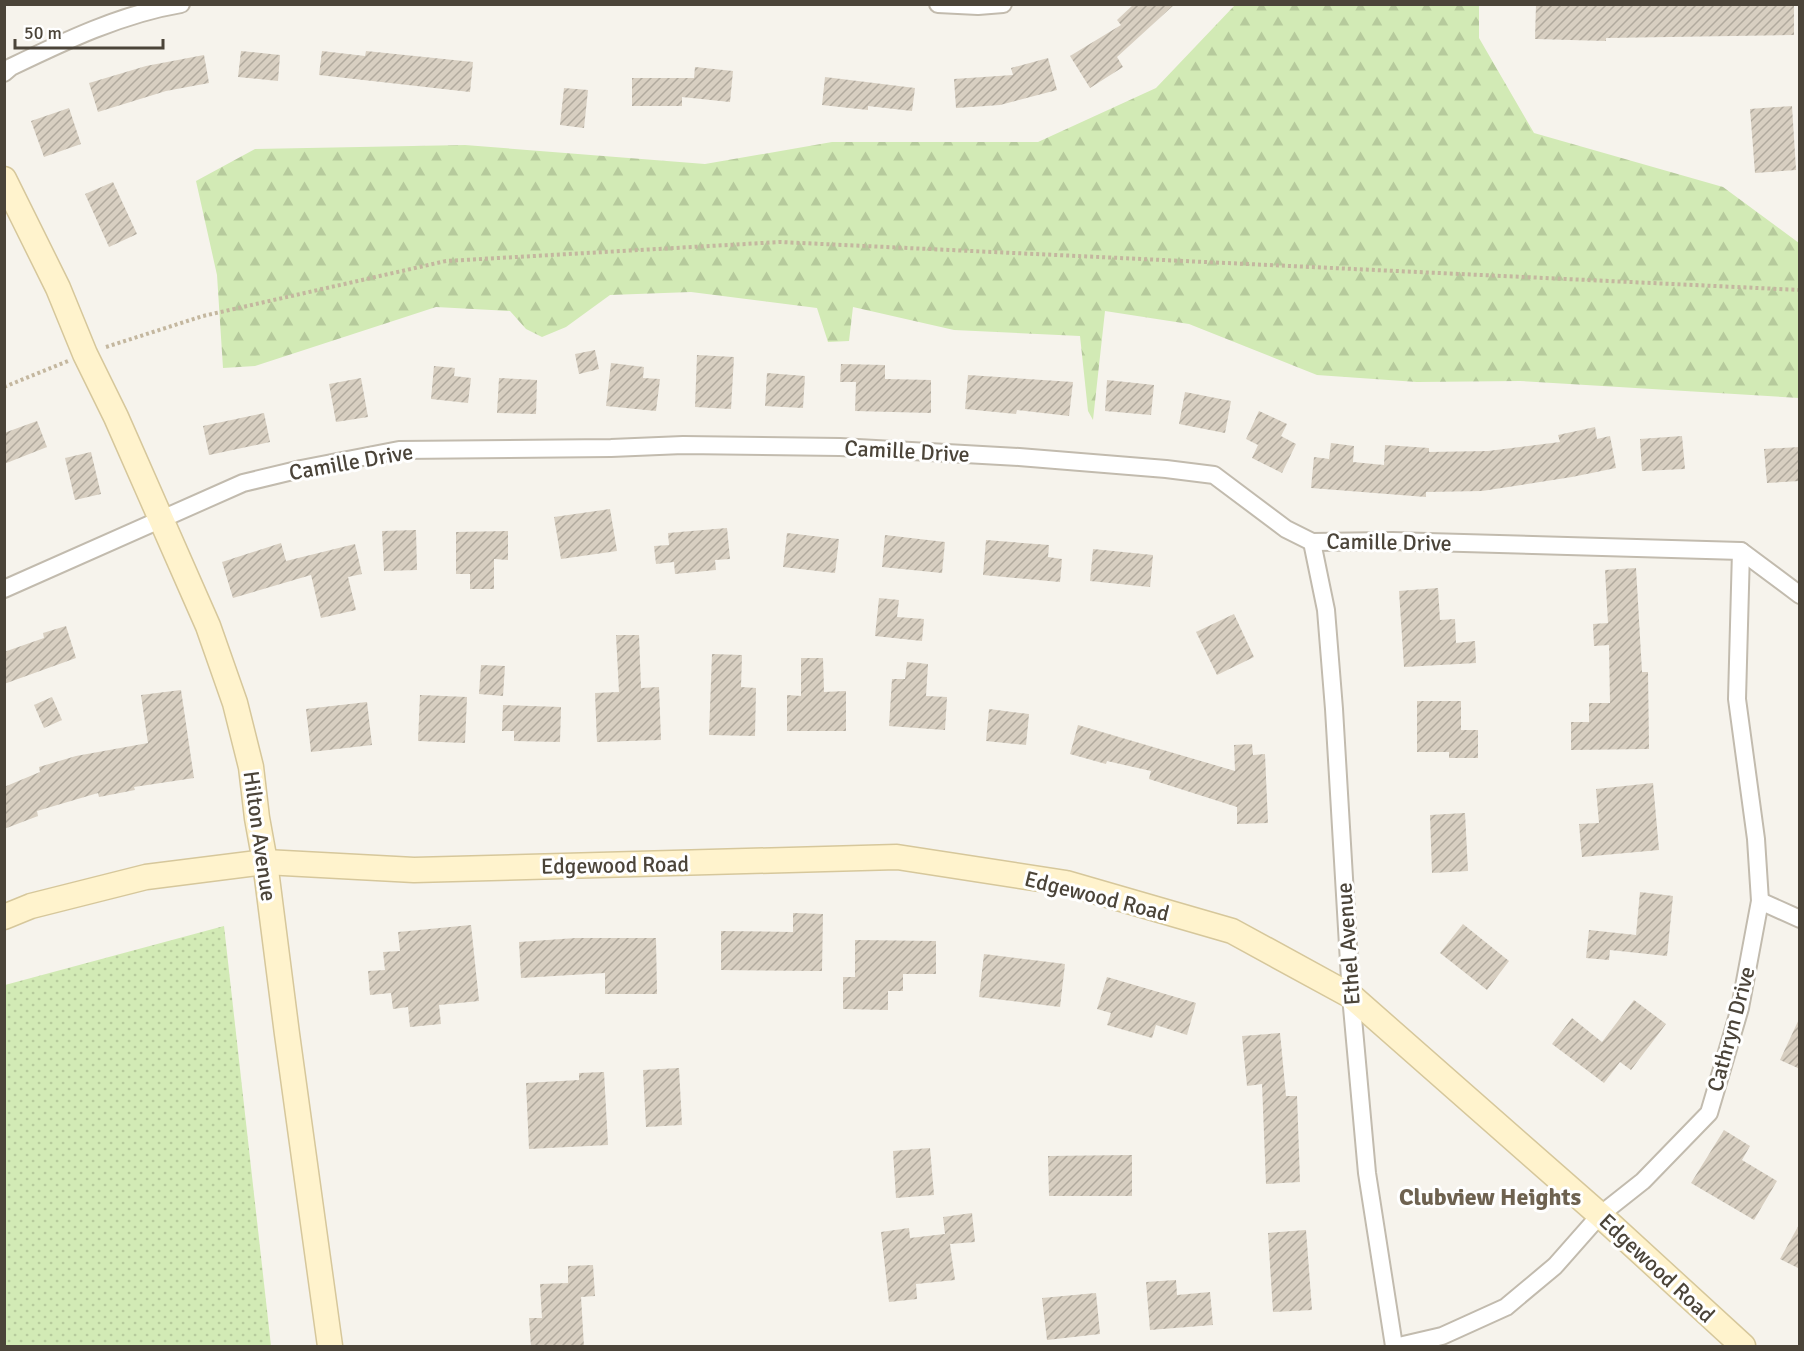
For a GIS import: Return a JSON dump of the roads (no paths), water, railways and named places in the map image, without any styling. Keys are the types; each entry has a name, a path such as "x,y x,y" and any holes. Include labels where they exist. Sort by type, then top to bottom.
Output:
{"street":[{"path":"4,73 11,67 63,42 100,27 181,4"},
{"path":"939,4 978,6 1003,4"},
{"name":"Hilton Avenue","path":"4,179 58,288 85,354 116,417 208,626 235,703 250,767 265,862 292,1078 330,1347"},
{"name":"Camille Drive","path":"4,589 243,483 399,450 683,445 840,447 1019,457 1214,475 1286,529 1312,542 1392,541 1741,551"},
{"name":"Ethel Avenue","path":"1312,542 1326,610 1335,720 1351,996 1367,1173 1394,1347"},
{"path":"1741,551 1800,595"},
{"name":"Cathryn Drive","path":"1399,1347 1442,1336 1506,1307 1555,1266 1600,1215 1643,1181 1709,1113 1740,1008 1760,902 1756,839 1737,699 1741,551"},
{"name":"Edgewood Road","path":"4,917 31,906 146,877 265,862 414,870 897,857 1066,883 1232,931 1351,996 1600,1215 1743,1347"},
{"path":"1760,902 1800,919"}],"district":[{"name":"Clubview Heights","path":"1490,1197"}]}
